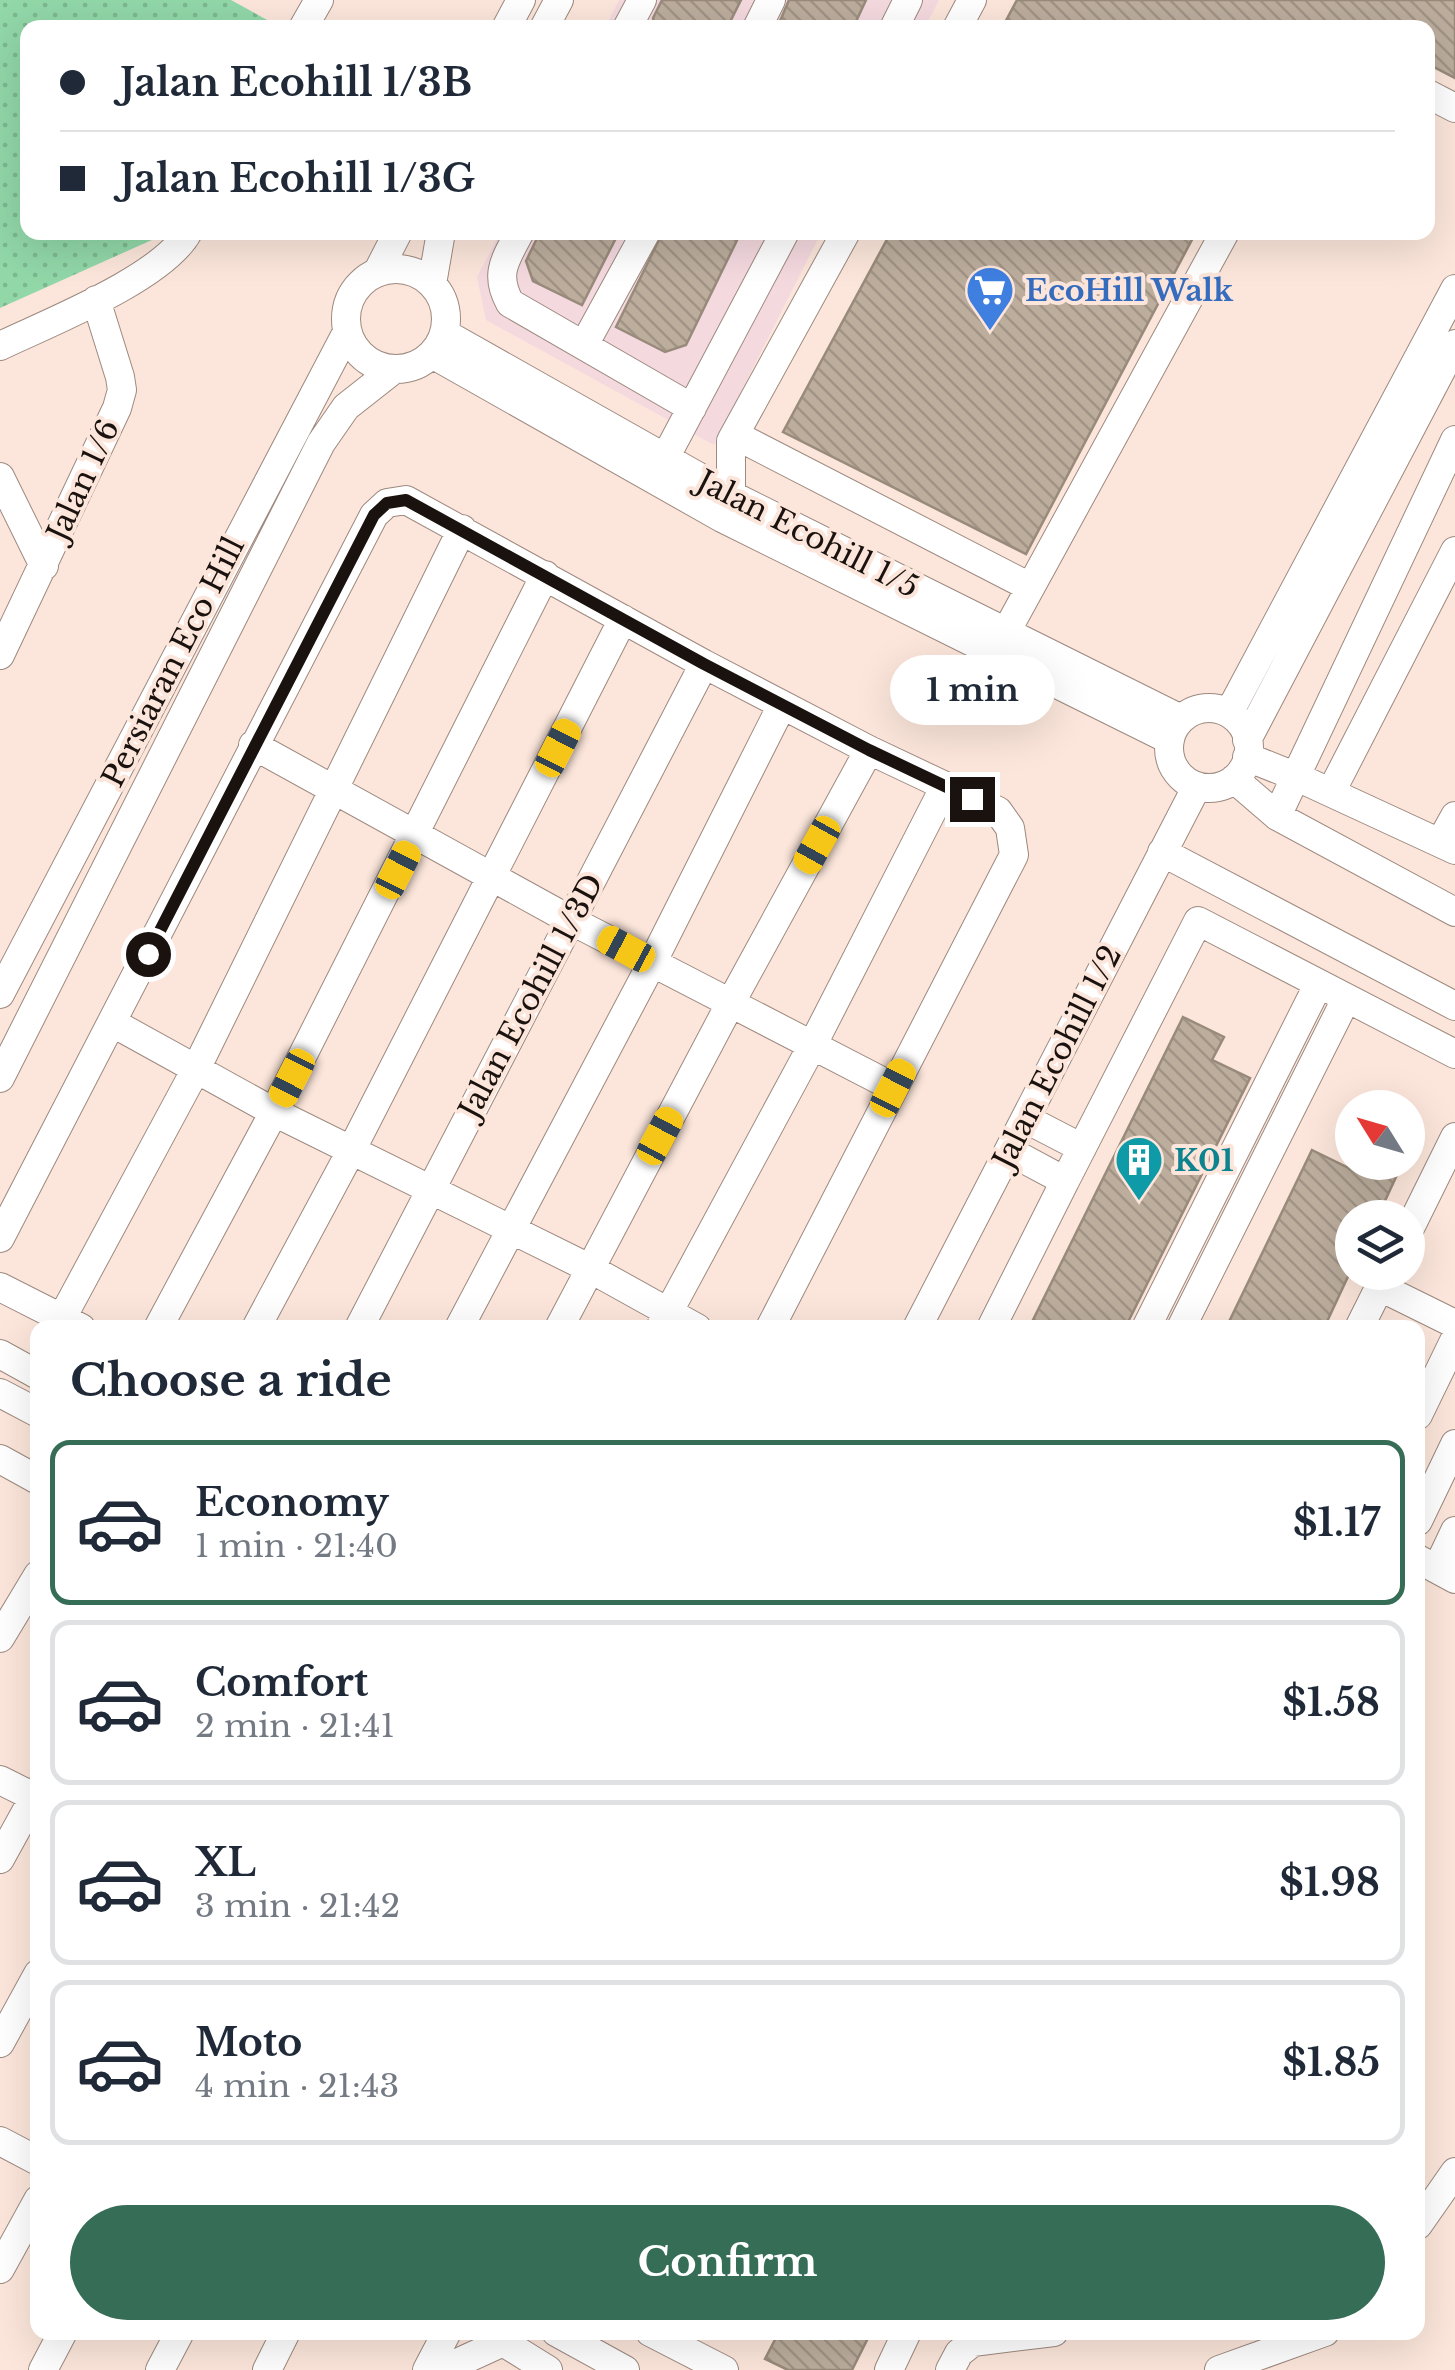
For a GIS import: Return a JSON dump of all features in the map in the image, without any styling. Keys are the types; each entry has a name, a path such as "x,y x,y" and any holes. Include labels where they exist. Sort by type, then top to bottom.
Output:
{"street":[{"path":"0,346 150,270 184,240"},
{"name":"Persiaran Eco Hill","path":"0,994 346,332 348,303 354,290 376,273 394,240"},
{"path":"432,284 439,240"},
{"path":"516,240 504,262 500,285 510,303 692,408"},
{"path":"584,345 642,240"},
{"path":"664,460 782,240"},
{"path":"731,496 735,434 842,240"},
{"path":"1006,632 1221,240"},
{"path":"346,332 363,358 377,367 393,370 407,368 438,344 446,312 432,284 406,270 376,273"},
{"path":"1455,289 1447,346 1243,759 1210,788 1197,786 1178,773 1172,763 1175,730 1204,708 1228,713 1238,721 1243,759 1277,816 1455,912"},
{"name":"Jalan 1/6","path":"0,655 122,390 96,300"},
{"path":"438,344 722,518 1175,730"},
{"name":"Jalan Ecohill 1/5","path":"438,344 731,496 1006,632 1175,730"},
{"path":"1228,713 1447,346"},
{"path":"0,1078 321,443 346,407 393,370"},
{"path":"735,434 1030,587"},
{"path":"1277,816 1455,440"},
{"path":"0,477 44,566"},
{"path":"0,1238 374,515 387,503 406,500 704,664 998,812 1010,828 1014,855 774,1320"},
{"path":"72,1320 462,530"},
{"path":"1331,792 1455,551"},
{"path":"162,1320 274,1112 545,575"},
{"path":"260,1320 623,619"},
{"name":"Jalan Ecohill 1/3D","path":"363,1320 704,664"},
{"path":"463,1320 652,963 782,705"},
{"path":"253,745 572,921 893,1088"},
{"path":"563,1320 869,750"},
{"path":"1243,759 1297,776 1447,847 1455,816"},
{"path":"112,1023 274,1112 589,1268 664,1320 812,1046 945,786"},
{"name":"Jalan Ecohill 1/2","path":"921,1320 1197,786"},
{"path":"1162,852 1455,1006"},
{"path":"994,1320 1198,921 1455,1054"},
{"path":"1150,1320 1318,986"},
{"path":"1185,1320 1346,999"},
{"path":"1026,1119 1082,1148"},
{"path":"1424,1200 1455,1138"},
{"path":"1009,1151 1065,1181"},
{"path":"0,1286 65,1320"},
{"path":"1364,1320 1378,1290"},
{"path":"1392,1290 1419,1318 1455,1324"},
{"path":"1425,1401 1455,1339"},
{"path":"0,1354 30,1371"},
{"path":"0,1393 30,1409"},
{"path":"1425,1506 1455,1444"},
{"path":"0,1460 30,1476"},
{"path":"1436,1569 1455,1532"},
{"path":"0,1638 30,1588"},
{"path":"0,1780 30,1792"},
{"path":"0,1859 30,1806"},
{"path":"0,2043 30,1989"},
{"path":"0,2142 30,2157"},
{"path":"1425,2215 1455,2172"},
{"path":"0,2268 30,2214"},
{"path":"43,2370 59,2340"},
{"path":"160,2370 176,2340"},
{"path":"267,2370 282,2340"},
{"path":"427,2370 443,2340"},
{"path":"442,2370 500,2340"},
{"path":"510,2340 548,2370 561,2340"},
{"path":"574,2340 626,2370"},
{"path":"666,2340 724,2370"},
{"path":"889,2370 903,2340"},
{"path":"950,2370 959,2353 973,2342 989,2340"},
{"path":"1219,2370 1303,2340"}],"shaded area":[{"path":"619,0 939,0 929,20 609,20"},
{"path":"496,240 817,240 714,445 486,320 477,277"}],"green space":[{"path":"0,0 231,0 267,20 20,20 20,240 152,240 0,308"}],"building":[{"path":"662,0 741,0 731,20 653,18"},
{"path":"789,0 866,0 857,20 780,20"},
{"path":"1017,0 1455,0 1455,78 1435,68 1435,20 1006,20"},
{"path":"536,240 615,240 582,305 533,281 526,261"},
{"path":"659,240 737,240 686,345 665,352 616,327"},
{"name":"EcoHill Walk","path":"887,240 1192,240 1026,554 783,432"},
{"name":"K01","path":"1183,1017 1224,1037 1212,1060 1250,1078 1129,1320 1033,1320"},
{"path":"1312,1150 1335,1161 1335,1180 1395,1180 1385,1200 1335,1200 1335,1290 1342,1290 1328,1320 1230,1320"},
{"path":"775,2340 867,2340 852,2370 788,2370 765,2359"}],"place":[{"name":"EcoHill Walk","path":"990,332"},
{"name":"K01","path":"1139,1202"}],"route":[{"path":"148,954 374,515 387,503 406,500 704,664 972,799"}]}
